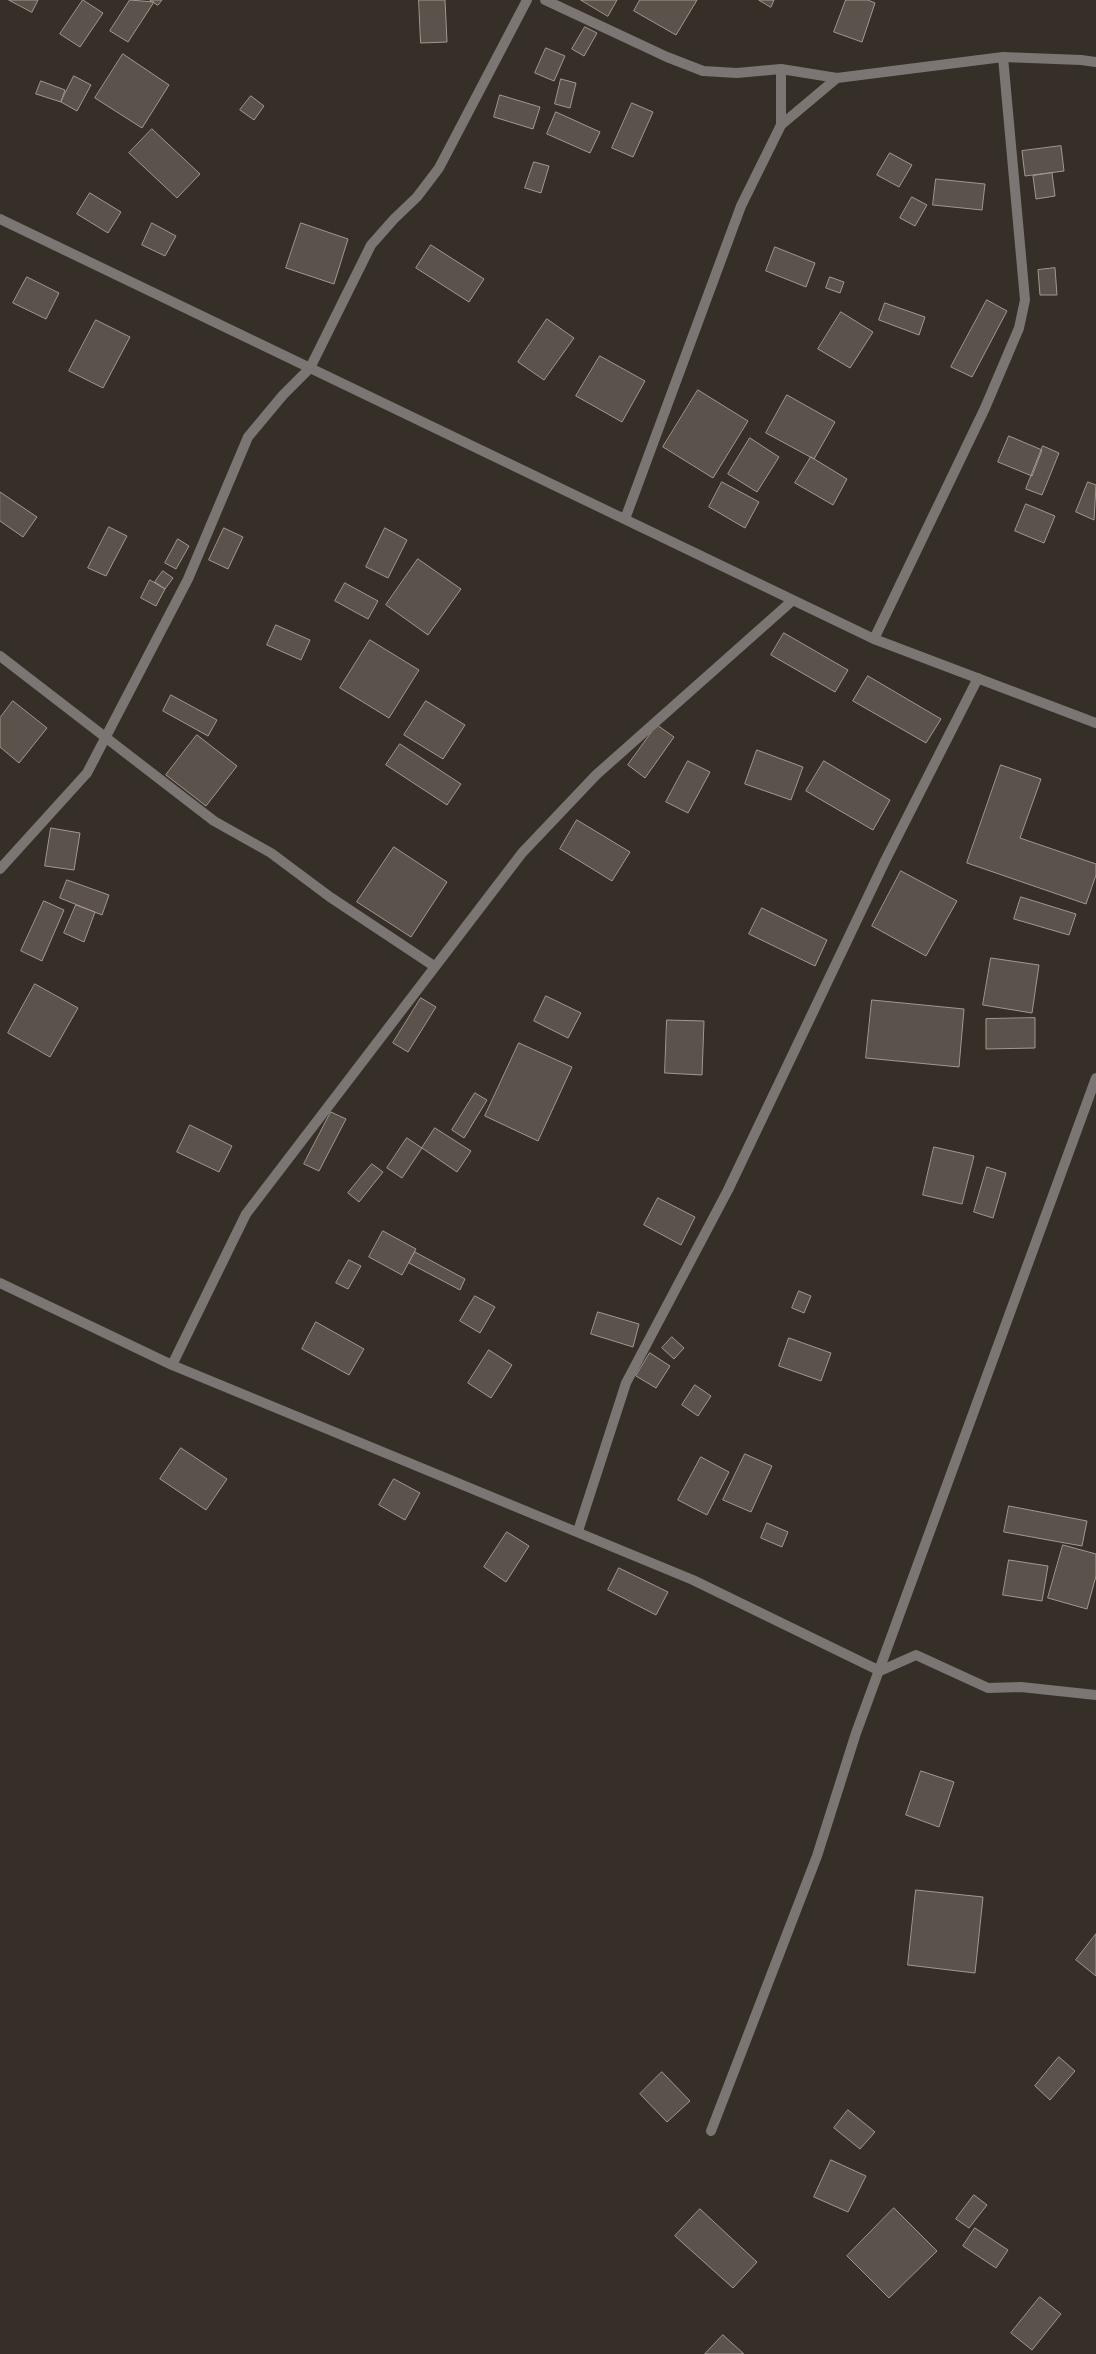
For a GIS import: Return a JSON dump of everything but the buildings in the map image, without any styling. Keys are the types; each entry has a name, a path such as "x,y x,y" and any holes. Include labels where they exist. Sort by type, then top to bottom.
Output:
{"street":[{"path":"0,869 87,772 188,580 248,437 282,395 310,368 371,246 394,219 417,197 439,168 528,0"},
{"path":"545,0 667,57 703,71 737,73 781,69 837,78 1003,58 1096,62"},
{"path":"874,639 985,408 1019,328 1025,300 1003,58"},
{"path":"781,69 781,125"},
{"path":"625,519 741,206 781,125 837,78"},
{"path":"0,219 874,639 1096,723"},
{"path":"172,1364 246,1214 522,853 596,775 793,600"},
{"path":"0,656 214,821 271,853 330,896 434,966"},
{"path":"578,1531 626,1383 728,1190 886,859 978,678"},
{"path":"711,2131 817,1856 856,1733 1096,1078"},
{"path":"0,1283 172,1364 693,1580 880,1671 916,1655 988,1688 1021,1687 1096,1695"}]}
